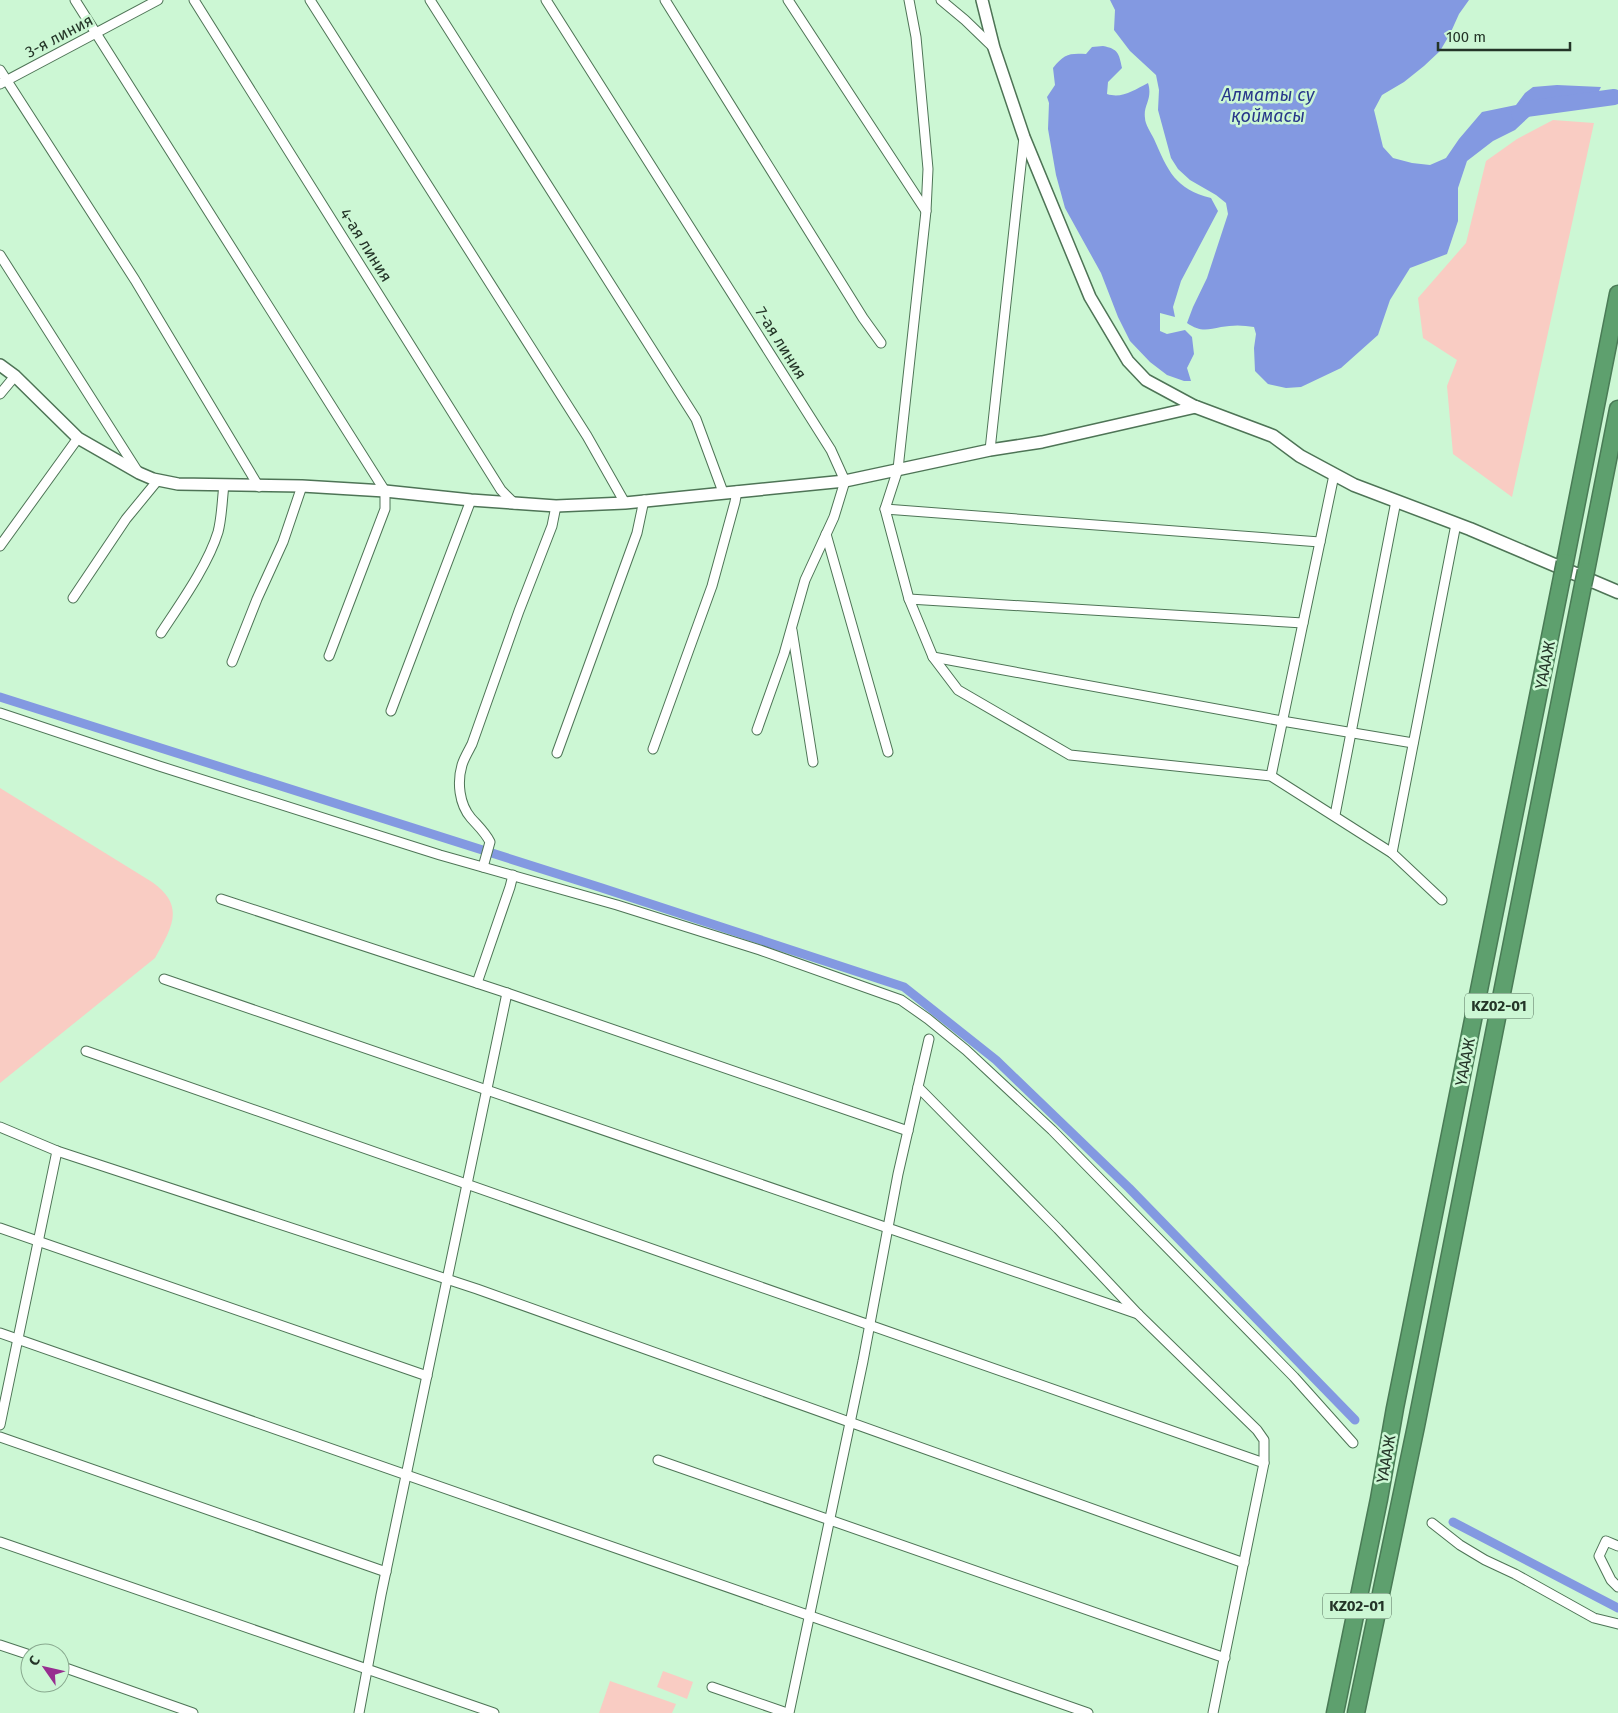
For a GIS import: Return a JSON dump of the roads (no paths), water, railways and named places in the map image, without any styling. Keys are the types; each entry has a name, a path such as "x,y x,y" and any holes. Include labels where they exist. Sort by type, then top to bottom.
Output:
{"highway":[{"name":"ҮАААЖ","path":"1335,1713 1618,294"},
{"name":"ҮАААЖ","path":"1356,1713 1398,1516 1618,409"}],"main road":[{"path":"1196,407 1274,436 1300,456 1354,485 1456,524 1618,592"}],"street":[{"path":"75,0 385,491 385,508 328,656"},
{"name":"3-я линия","path":"4,82 158,0"},
{"name":"4-ая линия","path":"194,0 501,490 515,504"},
{"path":"310,0 587,436 625,503"},
{"path":"430,0 696,419 723,492"},
{"name":"7-ая линия","path":"546,0 831,450 845,481"},
{"path":"665,0 863,318 881,343"},
{"path":"788,0 926,211"},
{"path":"909,0 916,37 928,169 926,211 898,469 885,508 909,599 933,657 958,690 1070,755 1271,776 1392,853 1442,900"},
{"path":"941,0 994,48"},
{"path":"982,0 994,48 1024,137 1090,297 1128,361 1146,380 1196,407"},
{"path":"0,70 4,82 135,280 259,486"},
{"path":"990,450 1024,137"},
{"path":"0,255 139,472"},
{"path":"0,365 15,376 78,438 139,472 158,480 178,484 302,486 385,491 515,504 556,506 625,503 845,481 990,450 1042,442 1196,407"},
{"path":"0,394 15,376"},
{"path":"0,546 78,438"},
{"path":"1271,776 1334,475"},
{"path":"73,598 126,519 158,480"},
{"path":"757,730 805,580 834,517 845,481"},
{"path":"161,633 187,593 218,531 224,486"},
{"path":"232,662 283,542 302,486"},
{"path":"653,748 712,586 737,491"},
{"path":"391,711 471,500"},
{"path":"557,753 637,533 644,500"},
{"path":"1334,816 1396,501"},
{"path":"485,863 490,842 486,832 470,816 461,801 460,780 462,764 472,744 552,526 556,506"},
{"path":"885,508 1320,542"},
{"path":"1392,853 1456,524"},
{"path":"826,534 888,752"},
{"path":"909,599 1303,623"},
{"path":"791,628 813,762"},
{"path":"933,657 1413,743"},
{"path":"0,713 159,766 440,855 485,863 512,875 617,905 751,948 901,1000 966,1050 1052,1130 1294,1377 1353,1443"},
{"path":"477,983 510,887 512,875"},
{"path":"221,899 507,993 908,1131"},
{"path":"164,979 1138,1314"},
{"path":"359,1713 406,1474 507,993"},
{"path":"712,1687 788,1713 851,1422 898,1174 929,1039"},
{"path":"86,1051 1264,1463"},
{"path":"918,1087 1058,1229 1138,1314 1257,1430 1264,1440 1264,1463 1214,1713"},
{"path":"0,1127 57,1151 447,1279 1244,1563"},
{"path":"0,1425 57,1151"},
{"path":"0,1228 427,1376"},
{"path":"0,1333 1088,1713"},
{"path":"0,1437 386,1572"},
{"path":"658,1460 1225,1658"},
{"path":"1432,1523 1460,1545 1485,1560 1515,1574 1594,1618 1618,1624"},
{"path":"1618,1546 1606,1541 1599,1556 1611,1580 1618,1587"},
{"path":"0,1542 494,1713"},
{"path":"0,1645 20,1652"},
{"path":"70,1670 193,1713"}],"water":[{"name":"Алматы су қоймасы","path":"1110,0 1469,0 1459,14 1440,51 1404,82 1382,95 1374,110 1383,147 1393,158 1412,163 1430,165 1446,158 1482,112 1516,105 1525,93 1533,87 1557,85 1601,87 1592,105 1571,97 1546,101 1515,130 1493,141 1467,161 1458,188 1458,221 1447,254 1410,268 1390,300 1378,335 1341,368 1301,387 1286,388 1268,384 1255,371 1254,348 1256,334 1254,327 1225,326 1204,330 1187,323 1207,278 1228,214 1226,203 1190,180 1178,169 1171,158 1158,110 1159,90 1156,75 1130,51 1114,30 1115,10"},
{"path":"1103,46 1117,52 1122,68 1108,82 1107,94 1123,95 1148,83 1149,98 1145,109 1145,120 1164,160 1174,177 1181,184 1211,198 1218,211 1181,281 1173,307 1175,317 1160,313 1160,331 1167,334 1185,330 1192,337 1194,354 1187,368 1191,381 1184,381 1167,375 1150,362 1130,341 1118,317 1101,273 1065,208 1056,175 1048,129 1049,103 1047,97 1055,85 1053,68 1067,55 1086,54 1092,47"}],"waterway":[{"path":"1519,114 1526,109 1614,97"},
{"path":"0,697 602,888 904,987 996,1060 1129,1188 1355,1420"},
{"path":"1453,1522 1618,1608"}]}
